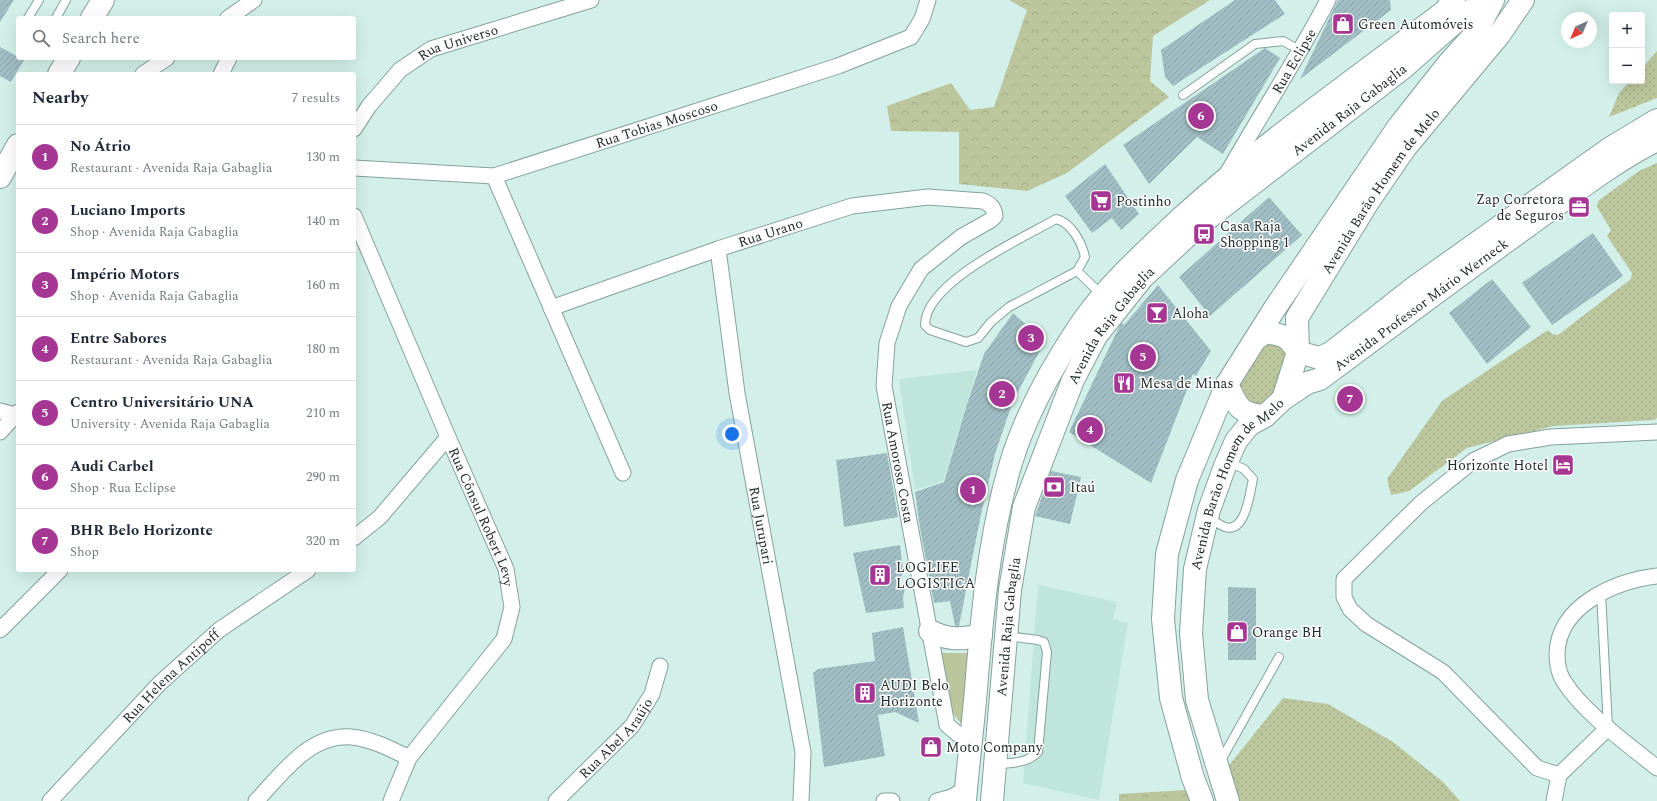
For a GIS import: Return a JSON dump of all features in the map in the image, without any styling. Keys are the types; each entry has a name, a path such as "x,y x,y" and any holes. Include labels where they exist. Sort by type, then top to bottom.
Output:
{"main road":[{"path":"93,16 103,0"},
{"name":"Avenida Raja Gabaglia","path":"966,794 985,587 993,544 1011,464 1025,425 1053,368 1084,320 1124,272 1224,179 1416,28 1444,12 1454,0"},
{"name":"Avenida Raja Gabaglia","path":"992,801 1010,590 1024,507 1073,380 1096,336 1142,278 1199,225 1403,68 1454,23 1485,0"},
{"name":"Avenida Barão Homem de Melo","path":"1202,801 1193,778 1171,698 1163,619 1168,554 1186,480 1227,384 1284,294 1399,126 1448,64 1475,34 1493,0"},
{"name":"Avenida Barão Homem de Melo","path":"1228,801 1197,700 1191,633 1195,569 1207,518 1227,462 1236,441 1249,425 1265,416 1283,399 1298,352 1297,318 1368,202 1405,148 1499,35 1523,0"},
{"name":"Avenida Professor Mário Werneck","path":"1283,399 1307,383 1320,379 1418,295 1609,149 1657,120"},
{"name":"Avenida Professor Mário Werneck","path":"1298,352 1319,358 1331,353 1599,176 1657,140"},
{"path":"0,179 16,149"},
{"path":"1257,338 1266,332 1281,335 1290,339 1298,352"},
{"path":"1227,384 1241,411 1250,415 1265,416"},
{"path":"930,631 944,638 981,635"}],"street":[{"name":"Rua Universo","path":"356,126 369,106 400,70 431,49 591,0"},
{"name":"Rua Tobias Moscoso","path":"356,168 494,176 838,66 911,37 922,19 928,0"},
{"name":"Rua Eclipse","path":"1224,179 1301,51 1328,0"},
{"path":"231,16 253,1"},
{"path":"249,16 253,1"},
{"path":"146,72 165,60"},
{"path":"222,72 228,60"},
{"path":"1258,121 1260,131 1266,136 1276,138"},
{"path":"0,179 16,167"},
{"path":"494,176 623,473"},
{"name":"Rua Urano","path":"551,308 718,249 852,206 928,197 983,201 990,204 995,210"},
{"name":"Rua Amoroso Costa","path":"971,745 947,725 884,386 887,343 899,306 921,269 961,237 991,220 995,216 995,210"},
{"name":"Rua Cônsul Robert Levy","path":"356,221 506,569 512,607 504,639 409,758 391,801"},
{"name":"Rua Jurupari","path":"718,249 737,394 803,752 801,801"},
{"path":"0,411 16,414"},
{"path":"0,432 16,415"},
{"path":"1559,775 1537,768 1443,672 1366,624 1350,609 1344,597 1344,579 1421,503 1473,461 1508,444 1536,440 1657,432"},
{"path":"356,536 380,517 448,437"},
{"path":"0,630 58,572"},
{"name":"Rua Helena Antipoff","path":"50,801 160,683 219,630 305,572"},
{"path":"1657,576 1644,578 1611,588 1601,593 1574,613 1563,628 1557,643 1557,663 1564,683 1608,728 1657,768"},
{"name":"Rua Abel Araújo","path":"556,801 632,726 652,694 660,666"},
{"path":"1554,801 1559,775 1608,728"},
{"path":"256,801 298,756 322,742 351,737 379,744 409,758"},
{"path":"937,801 966,794"},
{"path":"884,801 892,801"}],"lane":[{"path":"29,16 39,0"},
{"path":"57,16 66,0"},
{"path":"1183,95 1255,44 1283,42 1301,51"},
{"path":"1056,219 1063,221 1069,226 1084,251 1085,258 1077,271 1009,307 991,322 978,338 972,341 966,342 930,330 925,325 930,309 955,279 968,268 1056,219"},
{"path":"1077,271 1104,297"},
{"path":"1207,518 1226,527 1231,527 1239,523 1247,509 1252,479 1244,469 1227,462"},
{"path":"1601,593 1608,728"},
{"path":"995,764 1014,763 1030,759 1038,752 1047,652 1044,642 1006,636"},
{"path":"1218,767 1279,657"}],"shaded area":[{"path":"977,370 943,481 915,490 899,379"},
{"path":"1038,585 1117,602 1113,619 1128,623 1099,800 1023,783"}],"green space":[{"path":"1009,0 1210,0 1153,36 1150,81 1169,97 1067,173 1027,191 959,184 959,132 891,131 887,106 951,83 970,110 994,107 1027,10"},
{"path":"1657,51 1657,98 1609,117 1619,93 1627,84 1645,84 1645,65"},
{"path":"1657,163 1657,418 1654,420 1553,426 1467,448 1409,491 1391,495 1387,479 1442,401 1548,330 1552,334 1558,335 1631,279 1632,273 1607,236 1611,230 1597,207 1598,201 1639,171"},
{"path":"1270,339 1289,349 1282,379 1266,407 1245,406 1237,382 1263,344"},
{"path":"941,653 970,653 965,728 951,711"},
{"path":"1283,698 1328,704 1393,742 1443,782 1460,801 1239,801 1226,769"},
{"path":"1186,790 1191,801 1119,801 1119,794"}],"building":[{"path":"0,0 14,0 0,22"},
{"path":"1235,0 1275,0 1285,14 1173,86 1165,77 1161,50"},
{"path":"1338,0 1390,0 1391,10 1300,79"},
{"path":"0,47 16,56 16,60 24,60 11,82 0,76"},
{"path":"1265,48 1280,58 1223,154 1197,137 1149,184 1123,145"},
{"path":"1105,164 1139,214 1121,230 1112,218 1092,233 1065,196"},
{"path":"1269,197 1302,235 1210,316 1179,277"},
{"path":"1593,233 1623,276 1552,325 1522,283"},
{"path":"1492,279 1531,327 1487,364 1449,313"},
{"path":"1158,285 1211,351 1196,376 1193,374 1151,483 1069,432 1119,327 1122,323 1124,325"},
{"path":"1013,313 1045,341 1013,401 995,454 981,514 959,626 955,626 950,601 934,603 915,492 944,482 967,404 984,354"},
{"path":"887,453 898,517 844,527 836,460"},
{"path":"1051,471 1081,477 1070,524 1035,516"},
{"name":"LOGLIFE LOGISTICA","path":"900,545 903,570 899,587 905,588 903,598 904,608 866,613 853,553"},
{"path":"1228,587 1256,588 1256,660 1228,660"},
{"name":"AUDI Belo Horizonte","path":"903,627 919,723 895,712 878,715 885,756 824,767 813,673 818,669 875,661 872,633"}],"place":[{"name":"Green Automóveis","path":"1343,24"},
{"name":"Audi Carbel","path":"1201,116"},
{"name":"Postinho","path":"1101,201"},
{"name":"Zap Corretora de Seguros","path":"1579,207"},
{"name":"Casa Raja Shopping 1","path":"1204,234"},
{"name":"Aloha","path":"1157,313"},
{"name":"Império Motors","path":"1031,338"},
{"name":"Centro Universitário UNA","path":"1143,357"},
{"name":"Mesa de Minas","path":"1124,383"},
{"name":"Luciano Imports","path":"1002,394"},
{"name":"BHR Belo Horizonte","path":"1350,399"},
{"name":"Entre Sabores","path":"1090,430"},
{"name":"Horizonte Hotel","path":"1563,465"},
{"name":"Itaú","path":"1054,487"},
{"name":"No Átrio","path":"973,490"},
{"name":"LOGLIFE LOGISTICA","path":"880,575"},
{"name":"Orange BH","path":"1237,632"},
{"name":"AUDI Belo Horizonte","path":"865,693"},
{"name":"Moto Company","path":"931,747"}]}
